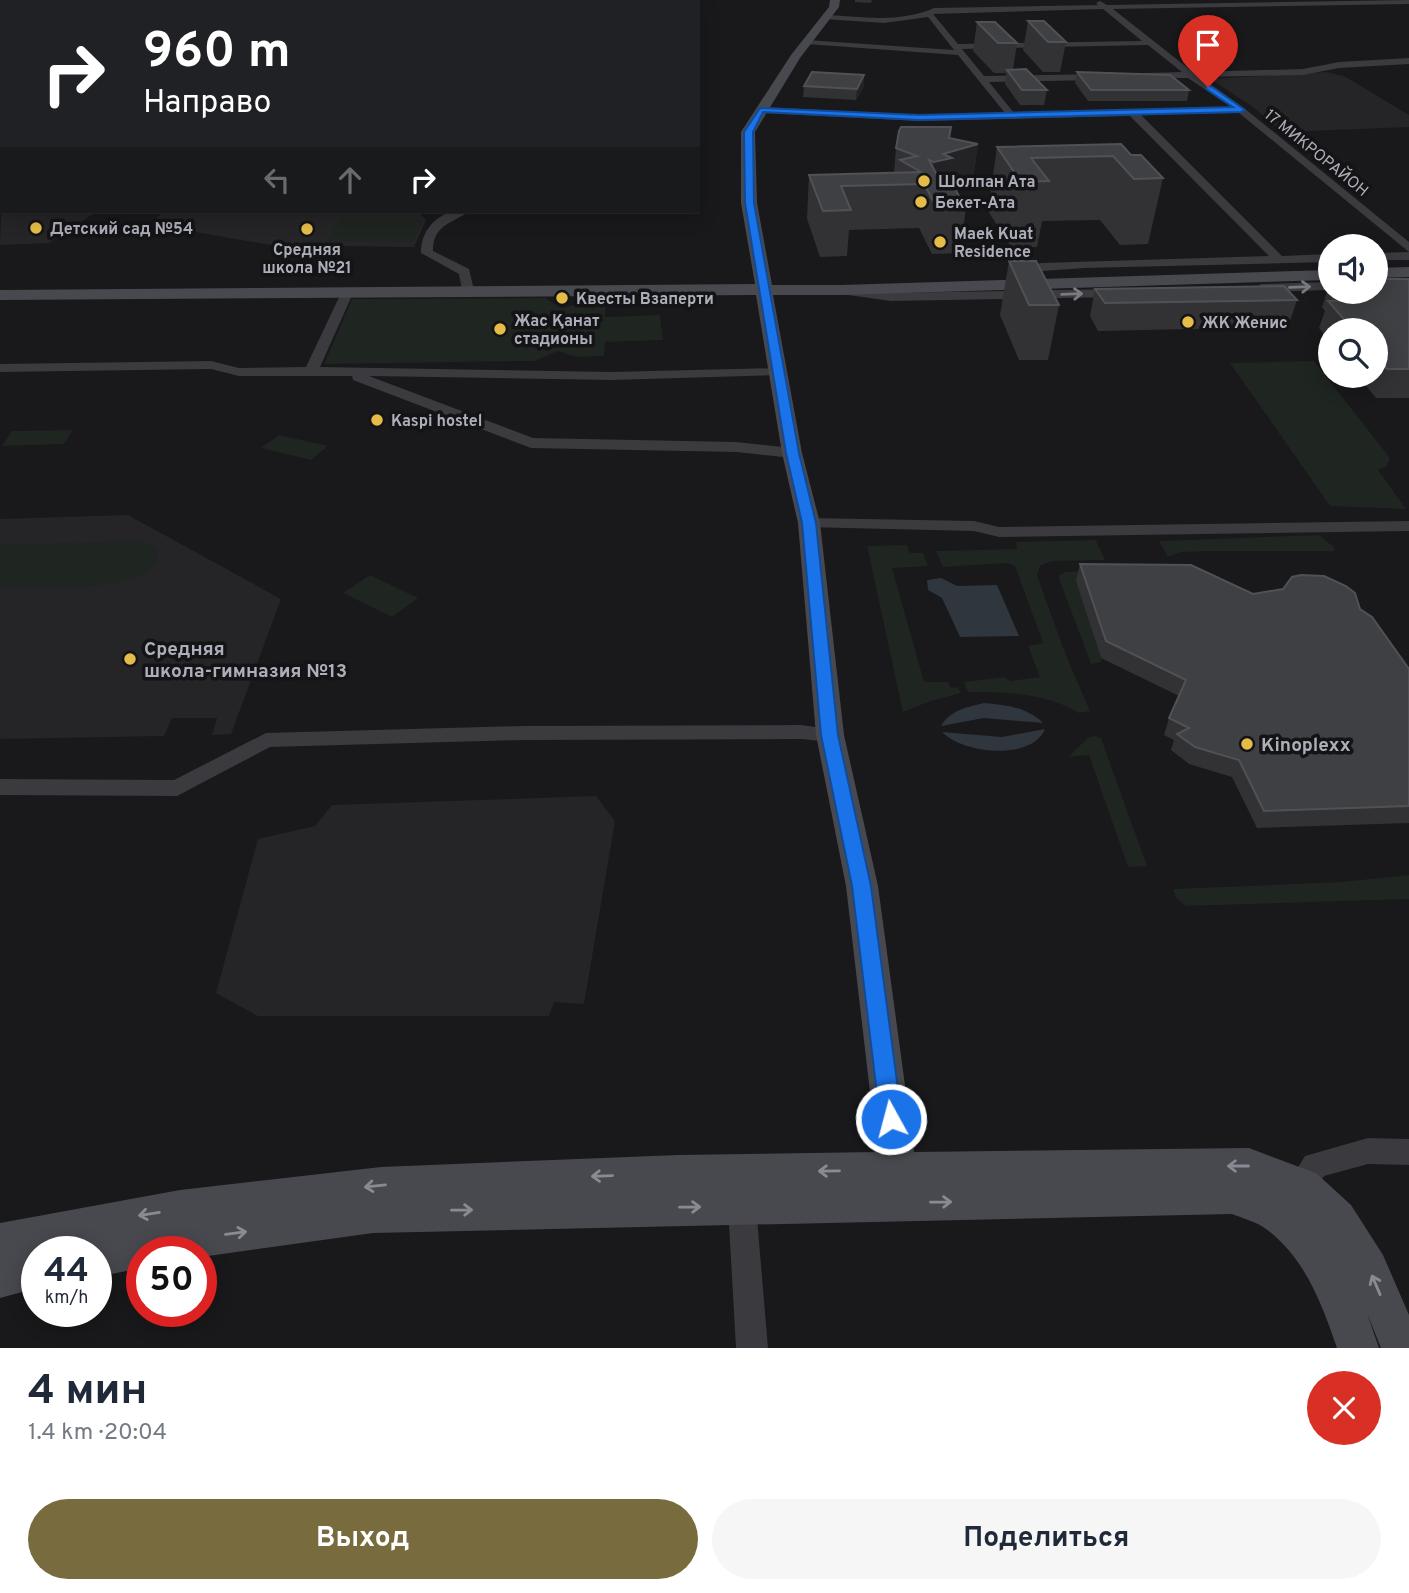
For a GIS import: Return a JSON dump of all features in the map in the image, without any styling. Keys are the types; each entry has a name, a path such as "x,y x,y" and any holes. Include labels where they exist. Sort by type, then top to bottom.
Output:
{"main road":[{"path":"831,8 760,110 748,132 747,166 750,203 792,453 809,523 830,735 862,886 900,1186"},
{"path":"1388,273 1409,272"},
{"path":"726,288 765,286 841,290 1318,275"},
{"path":"0,1243 180,1209 381,1185 678,1173 900,1186 1232,1195 1291,1200 1337,1219 1369,1269 1402,1348"},
{"path":"112,1254 171,1242 373,1214 742,1206 900,1186"},
{"path":"1291,1200 1312,1247 1339,1293 1358,1348"},
{"path":"0,1278 21,1272"}],"street":[{"path":"1123,0 1165,3 1182,0"},
{"path":"831,8 887,19 930,15 934,10 1101,3 1409,2"},
{"name":"17 МИКРОРАЙОН","path":"1101,3 1192,76 1241,110 1409,248"},
{"path":"930,15 1012,116"},
{"path":"806,42 959,50 1150,43"},
{"path":"1130,77 1303,72 1339,65 1409,61"},
{"path":"983,79 1108,77"},
{"path":"760,110 920,118 1241,110"},
{"path":"1132,112 1280,260"},
{"path":"455,214 445,217 435,225 426,248 427,253 465,272 468,290"},
{"path":"1388,257 1409,256"},
{"path":"1016,274 1041,267 1085,264 1318,258"},
{"path":"1388,264 1409,263"},
{"path":"765,286 1016,274 1318,265"},
{"path":"1388,285 1409,284"},
{"path":"841,290 891,297 980,297 1318,286"},
{"path":"0,295 726,288"},
{"path":"310,371 348,291"},
{"path":"0,368 211,365 239,372 611,376 778,372"},
{"path":"345,372 531,443 736,447 792,453"},
{"path":"809,523 974,526 999,532 1409,526"},
{"path":"0,788 177,788 260,743 294,738 529,733 801,732 830,735"},
{"path":"1291,1200 1315,1166 1368,1151 1409,1152"},
{"path":"742,1206 752,1348"}],"shaded area":[{"path":"1327,72 1346,77 1409,115 1409,127 1282,132 1253,107 1210,79"},
{"name":"Детский сад №54","path":"1,214 93,214 49,243 0,245"},
{"name":"Средняя школа №21","path":"161,214 420,214 426,220 414,247 271,245 195,232 189,226 147,226"},
{"path":"340,219 423,220 413,242 327,241"},
{"name":"Жас Қанат стадионы","path":"545,298 561,308 605,303 605,317 660,315 663,340 605,342 604,356 576,357 558,351 534,361 324,364 352,299"},
{"path":"1314,361 1318,366 1318,388 1335,388 1390,458 1387,466 1378,470 1406,509 1330,506 1230,363"},
{"path":"73,430 64,444 2,446 12,431"},
{"path":"279,435 328,446 311,460 261,448"},
{"name":"Средняя школа-гимназия №13","path":"128,515 281,599 231,734 212,735 217,718 172,718 164,736 0,739 0,519"},
{"path":"1319,535 1334,547 1334,551 1181,552 1168,557 1159,541"},
{"path":"1096,540 1105,560 1052,561 1040,566 1037,575 1065,653 1090,711 1079,713 1053,701 1025,695 968,692 964,682 1005,677 1010,681 1040,677 1028,646 1043,643 1015,566 1008,563 943,567 936,551 1017,549 1016,542"},
{"path":"137,541 154,547 158,558 148,570 131,578 110,584 86,586 0,587 0,545"},
{"path":"907,545 910,553 923,553 928,566 892,568 924,682 948,682 951,688 957,687 961,693 903,712 867,546"},
{"path":"1090,571 1121,577 1077,581 1102,662 1091,664 1058,576 1065,572"},
{"path":"370,575 418,598 392,617 343,593"},
{"path":"941,578 957,586 997,585 1019,636 960,637 942,598 928,590 927,580"},
{"path":"984,703 1023,710 1043,723 984,718 941,726 954,713"},
{"path":"1045,729 1038,739 1026,746 996,751 965,745 942,732 1002,737"},
{"path":"1089,737 1101,738 1147,866 1128,867 1089,755 1068,757"},
{"path":"596,796 615,821 584,1004 554,1002 549,1016 258,1016 216,993 258,839 315,826 332,805"},
{"path":"1409,875 1409,899 1186,906 1176,898 1173,889 1341,882"}],"building":[{"path":"1028,21 1044,21 1066,42 1048,42"},
{"path":"977,22 995,22 1017,43 998,43"},
{"path":"1026,69 1047,90 1022,90 1007,70"},
{"path":"812,72 864,75 857,89 804,86"},
{"path":"1077,72 1170,75 1189,90 1091,90"},
{"path":"901,127 951,127 949,138 978,144 943,154 952,158 934,162 929,160 941,183 951,182 966,208 937,208 924,184 841,186 851,210 823,211 809,175 921,172 900,160 917,156 896,148"},
{"path":"1121,144 1131,155 1141,155 1163,178 1134,179 1113,156 1031,158 1049,181 1021,182 997,147"},
{"path":"1009,261 1036,261 1059,305 1029,305"},
{"path":"1388,279 1409,279 1409,369 1388,369 1388,318 1343,318 1331,304 1388,304"},
{"path":"1284,286 1297,300 1105,303 1095,289"},
{"path":"1080,564 1191,565 1253,594 1283,589 1292,577 1301,575 1324,576 1346,586 1355,593 1360,609 1372,617 1409,669 1409,806 1264,811 1239,760 1195,747 1177,734 1189,728 1169,718 1186,680 1106,641"}],"place":[{"name":"Шолпан Ата","path":"924,181"},
{"name":"Бекет-Ата","path":"921,202"},
{"name":"Детский сад №54","path":"36,228"},
{"name":"Средняя школа №21","path":"307,229"},
{"name":"Maek Kuat Residence","path":"940,242"},
{"name":"Квесты Взаперти","path":"562,298"},
{"name":"ЖК Женис","path":"1188,322"},
{"name":"Жас Қанат стадионы","path":"500,329"},
{"name":"Kaspi hostel","path":"377,420"},
{"name":"Средняя школа-гимназия №13","path":"130,659"},
{"name":"Kinoplexx","path":"1247,744"}],"route":[{"path":"891,1119 862,886 830,735 809,523 792,453 750,203 748,132 760,110 920,118 1241,110 1208,87"}]}
